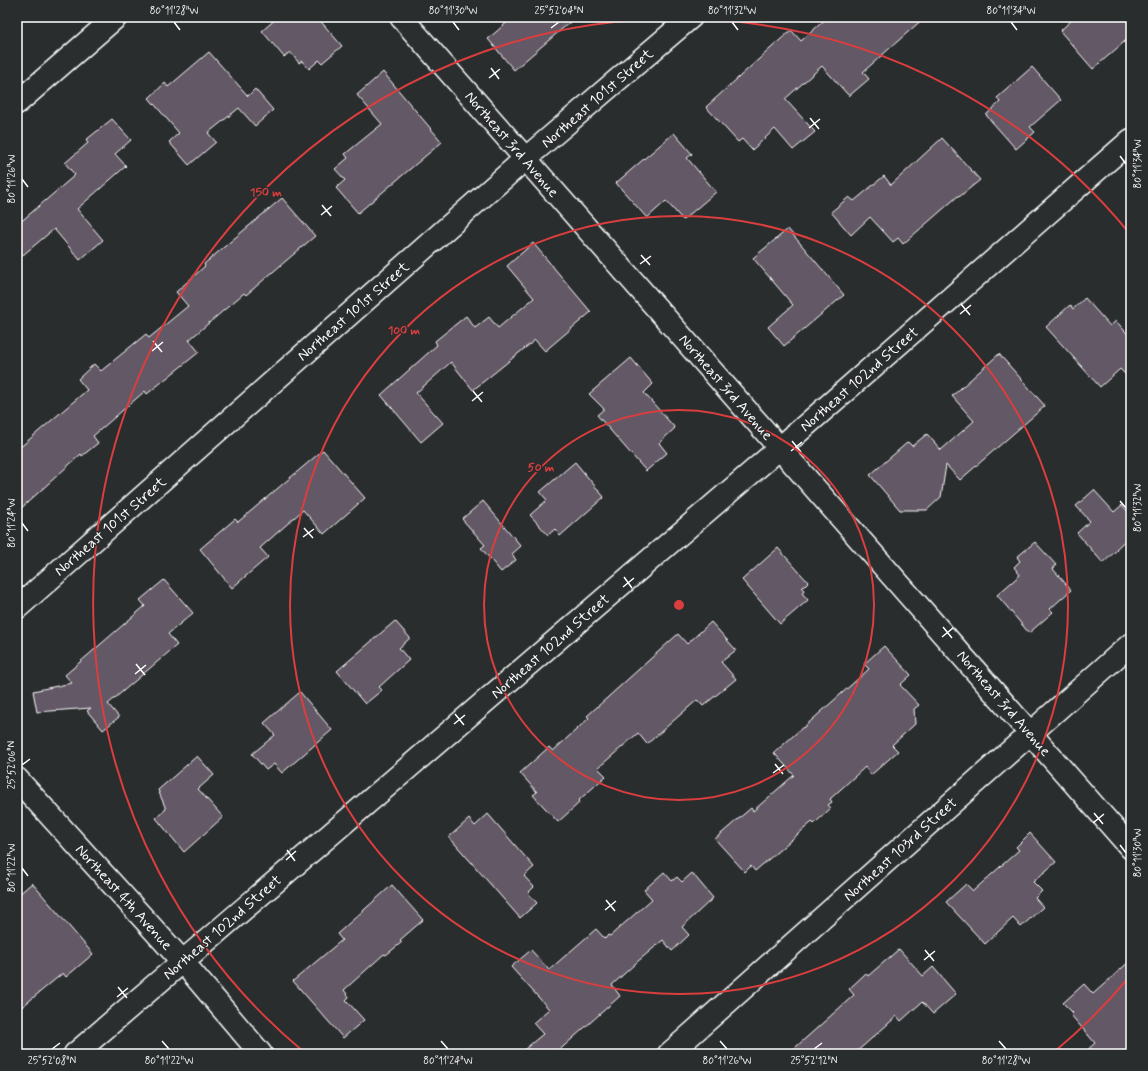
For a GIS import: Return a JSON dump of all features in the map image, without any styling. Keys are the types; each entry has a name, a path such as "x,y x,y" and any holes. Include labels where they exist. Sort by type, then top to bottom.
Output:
{"street":[{"path":"17,103 116,17"},
{"name":"Northeast 3rd Avenue","path":"401,17 1131,848"},
{"name":"Northeast 101st Street","path":"17,608 525,159 691,17"},
{"name":"Northeast 102nd Street","path":"75,1054 780,448 1131,140"},
{"name":"Northeast 103rd Street","path":"669,1054 1131,644"},
{"name":"Northeast 4th Avenue","path":"17,779 183,962 261,1054"}],"building":[{"path":"278,17 317,17 342,46 322,63 319,60 309,69 302,61 299,63 290,52 284,57 262,31"},
{"path":"513,17 576,17 514,70 488,39"},
{"path":"828,17 925,17 863,72 869,79 849,96 822,66 785,99 815,132 793,150 775,129 752,150 742,139 738,142 706,107 791,30 801,41"},
{"path":"1075,17 1131,17 1131,36 1093,69 1060,31"},
{"path":"209,52 248,96 255,89 273,110 255,126 239,108 208,133 216,142 189,165 169,142 179,133 149,98 165,83 168,87"},
{"path":"1032,67 1061,100 1030,127 1035,132 1016,149 986,115 1000,102 997,98"},
{"path":"383,72 442,142 358,213 336,188 345,180 335,169 348,158 345,154 382,124 357,95"},
{"path":"112,119 131,140 115,154 126,166 77,209 103,240 80,260 54,229 17,260 17,225 75,175 65,163 88,143 86,140"},
{"path":"674,133 692,154 687,158 716,192 683,220 666,201 647,218 616,183"},
{"path":"942,138 980,180 959,197 958,196 903,244 898,238 893,242 870,217 851,235 831,212 849,197 854,201 884,176 891,185"},
{"path":"282,198 315,236 246,295 244,293 189,340 199,352 147,394 145,391 93,436 98,443 82,456 81,454 17,512 17,450 87,390 78,379 94,364 101,371 146,334 149,338 188,306 176,292 205,266 204,264"},
{"path":"788,229 844,295 784,346 768,327 793,305 753,258"},
{"path":"533,243 591,312 545,351 535,340 473,390 451,362 416,393 443,423 421,442 381,395 437,345 435,341 466,316 475,328 489,317 498,328 534,298 507,266"},
{"path":"1085,298 1110,326 1116,321 1131,338 1131,380 1120,369 1100,387 1046,327 1070,305 1073,309"},
{"path":"999,354 1045,406 960,480 946,465 941,497 927,510 900,510 870,475 908,442 912,446 927,434 941,450 974,421 952,396"},
{"path":"631,358 653,384 644,393 675,428 659,443 667,453 646,471 597,415 604,409 589,394"},
{"path":"323,450 365,498 324,534 303,510 260,548 268,557 232,588 200,549 235,519 238,522"},
{"path":"575,462 604,497 560,536 555,529 548,535 530,515 547,500 540,492"},
{"path":"1094,490 1114,512 1122,505 1131,515 1131,535 1103,563 1077,533 1090,521 1076,506"},
{"path":"483,501 521,546 512,554 516,560 501,572 481,548 485,545 462,519"},
{"path":"1035,542 1056,565 1053,569 1071,590 1050,609 1053,612 1029,633 997,595 1020,575 1014,567 1020,561 1017,557"},
{"path":"778,548 808,582 802,588 804,590 802,593 808,600 780,624 742,580"},
{"path":"164,580 193,613 168,634 177,645 108,704 119,717 103,730 87,711 91,708 37,712 33,691 72,683 65,675 145,606 140,600"},
{"path":"395,621 410,638 399,648 409,660 379,687 382,690 365,704 337,671"},
{"path":"711,622 736,650 721,662 736,679 703,706 697,700 647,744 638,733 598,768 606,776 578,801 579,803 558,822 533,795 537,792 520,773 549,747 553,751 589,718 587,716 678,634 687,644"},
{"path":"884,646 911,675 900,685 919,705 914,709 915,724 892,745 898,751 871,775 865,767 830,799 832,802 828,805 831,808 814,824 812,822 755,871 751,866 745,872 715,839 751,808 753,811 794,775 774,753 869,669 864,664"},
{"path":"300,692 332,730 282,773 274,764 266,770 252,754 275,735 264,723"},
{"path":"197,756 214,775 198,789 223,817 184,852 156,818 166,809 158,790"},
{"path":"488,814 534,867 524,876 534,887 528,893 537,903 520,918 449,837 469,819 475,826"},
{"path":"1030,833 1056,862 1033,882 1042,891 1035,898 1043,907 1021,927 1013,918 985,944 946,902 966,884 973,891 1019,850 1016,847"},
{"path":"664,872 672,881 677,877 682,882 692,873 713,898 682,927 689,935 672,951 663,940 637,962 612,985 620,996 555,1054 519,1054 543,1034 533,1023 549,1009 511,967 531,950 549,970 596,929 605,939 608,935 610,936 652,899 644,890"},
{"path":"32,883 93,954 66,977 63,973 17,1011 17,896"},
{"path":"392,885 423,920 400,940 402,942 386,955 384,954 344,990 349,997 346,1000 364,1020 343,1038 293,981 342,940 337,934"},
{"path":"899,949 923,976 933,967 956,994 933,1014 922,1002 901,1021 897,1016 854,1054 788,1054 854,995 849,989 866,973 868,976"},
{"path":"1131,960 1131,1054 1083,1054 1095,1043 1071,1015 1073,1013 1063,1003 1084,984 1093,994"}]}
